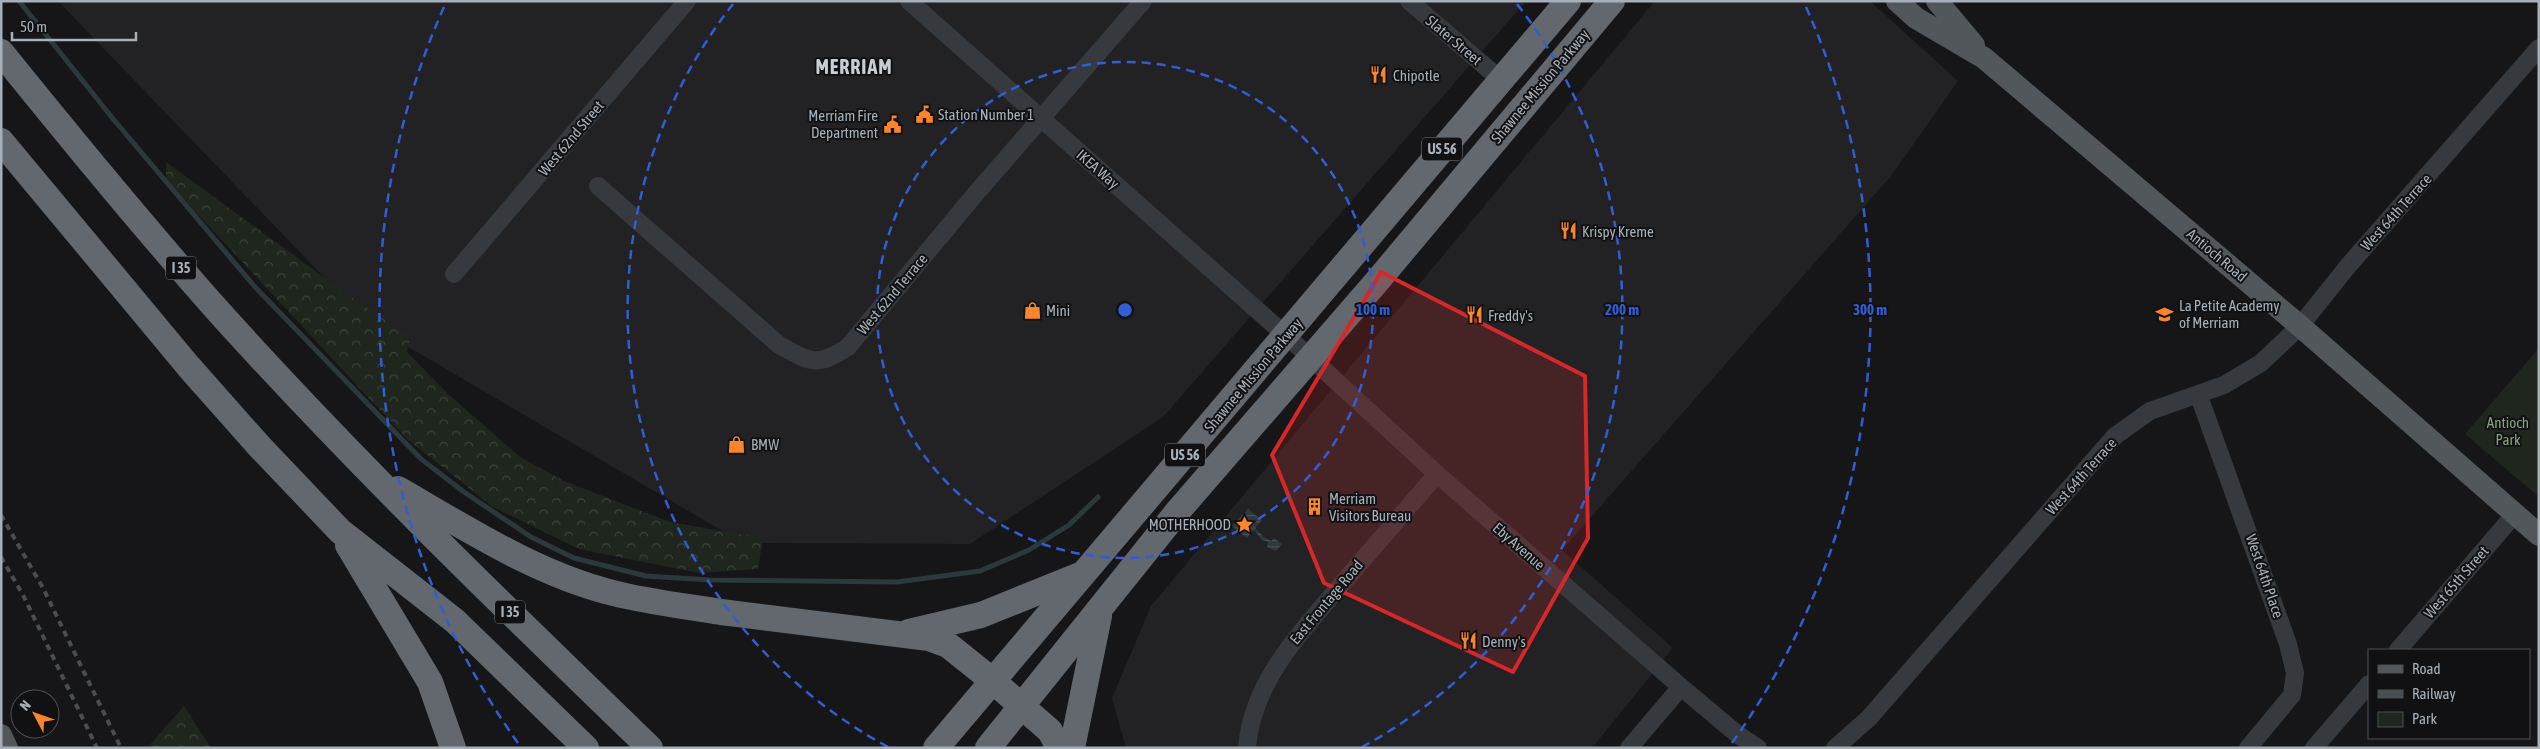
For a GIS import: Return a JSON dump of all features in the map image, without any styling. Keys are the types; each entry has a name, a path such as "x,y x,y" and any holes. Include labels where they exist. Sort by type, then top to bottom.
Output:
{"highway":[{"name":"Shawnee Mission Parkway","path":"936,748 1286,337 1500,79 1568,1"},
{"name":"Shawnee Mission Parkway","path":"988,748 1023,707 1178,511 1612,1"},
{"name":"I 35","path":"1,52 75,144 220,312 372,475 437,541 650,748"},
{"path":"1458,184 1501,96 1500,79"},
{"path":"1,142 189,366 260,447 340,531 454,621 586,748"},
{"path":"372,475 511,552 563,576 612,593 657,602 785,621 928,638 948,645 1050,731 1059,748"},
{"path":"340,531 430,682 454,748"},
{"path":"900,634 981,615 1084,574"},
{"name":"US 56","path":"1072,748 1099,612"}],"main road":[{"name":"Antioch Road","path":"1897,1 1916,18 1984,58 2300,326 2539,535"},
{"name":"Antioch Road","path":"1937,1 1984,58"},
{"path":"1,735 7,748"}],"street":[{"name":"West 62nd Street","path":"454,274 687,1"},
{"name":"IKEA Way","path":"909,1 1286,337"},
{"name":"West 62nd Terrace","path":"598,186 779,345 811,361 829,359 848,347 1143,1"},
{"name":"Slater Street","path":"1409,1 1500,79"},
{"name":"West 64th Terrace","path":"1834,748 1869,718 2115,436 2150,411 2224,386 2261,363 2300,326 2348,266 2539,48"},
{"name":"Eby Avenue","path":"1286,337 1436,474 1681,687 1737,734 1758,748"},
{"name":"West 64th Place","path":"2199,396 2286,636 2295,673 2292,695 2248,748"},
{"name":"East Frontage Road","path":"1247,748 1248,732 1256,704 1289,646 1436,474"},
{"name":"West 65th Street","path":"2399,649 2515,514"},
{"path":"2314,748 2368,685"},
{"path":"1629,748 1681,687"}],"highlighted area":[{"path":"1381,272 1585,376 1588,538 1513,672 1324,583 1272,455"}],"shaded area":[{"path":"58,1 1526,1 1163,417 970,544 743,543 369,324"},
{"path":"1655,1 1870,1 1958,81 1891,176 1562,550 1673,648 1592,748 1126,748 1112,698 1151,606"},
{"path":"1248,509 1262,520 1255,528 1264,537 1271,541 1274,538 1282,544 1276,551 1267,547 1268,542 1262,540 1254,530 1247,538 1232,526"}],"green space":[{"path":"166,162 347,294 410,337 407,352 447,393 520,457 564,481 670,522 763,538 758,569 699,573 579,549 493,507 407,439 166,180"},
{"name":"Antioch Park","path":"2539,348 2539,497 2465,434"},
{"path":"184,706 211,748 149,748 148,747"}],"waterway":[{"path":"19,1 114,120 255,287 421,459 464,492 531,537 574,558 646,576 710,580 897,582 980,571 1029,550 1069,525 1098,497"}],"railway":[{"path":"1,515 43,588 121,748"},
{"path":"1,557 24,597 97,748"}],"place":[{"name":"Chipotle","path":"1379,75"},
{"name":"Station Number 1","path":"924,114"},
{"name":"Merriam Fire Department","path":"892,124"},
{"name":"Krispy Kreme","path":"1568,231"},
{"name":"Mini","path":"1032,310"},
{"name":"La Petite Academy of Merriam","path":"2165,314"},
{"name":"Freddy's","path":"1474,315"},
{"name":"BMW","path":"737,444"},
{"name":"Merriam Visitors Bureau","path":"1315,507"},
{"name":"MOTHERHOOD","path":"1245,524"},
{"name":"Denny's","path":"1468,641"}],"district":[{"name":"MERRIAM","path":"854,66"}]}
